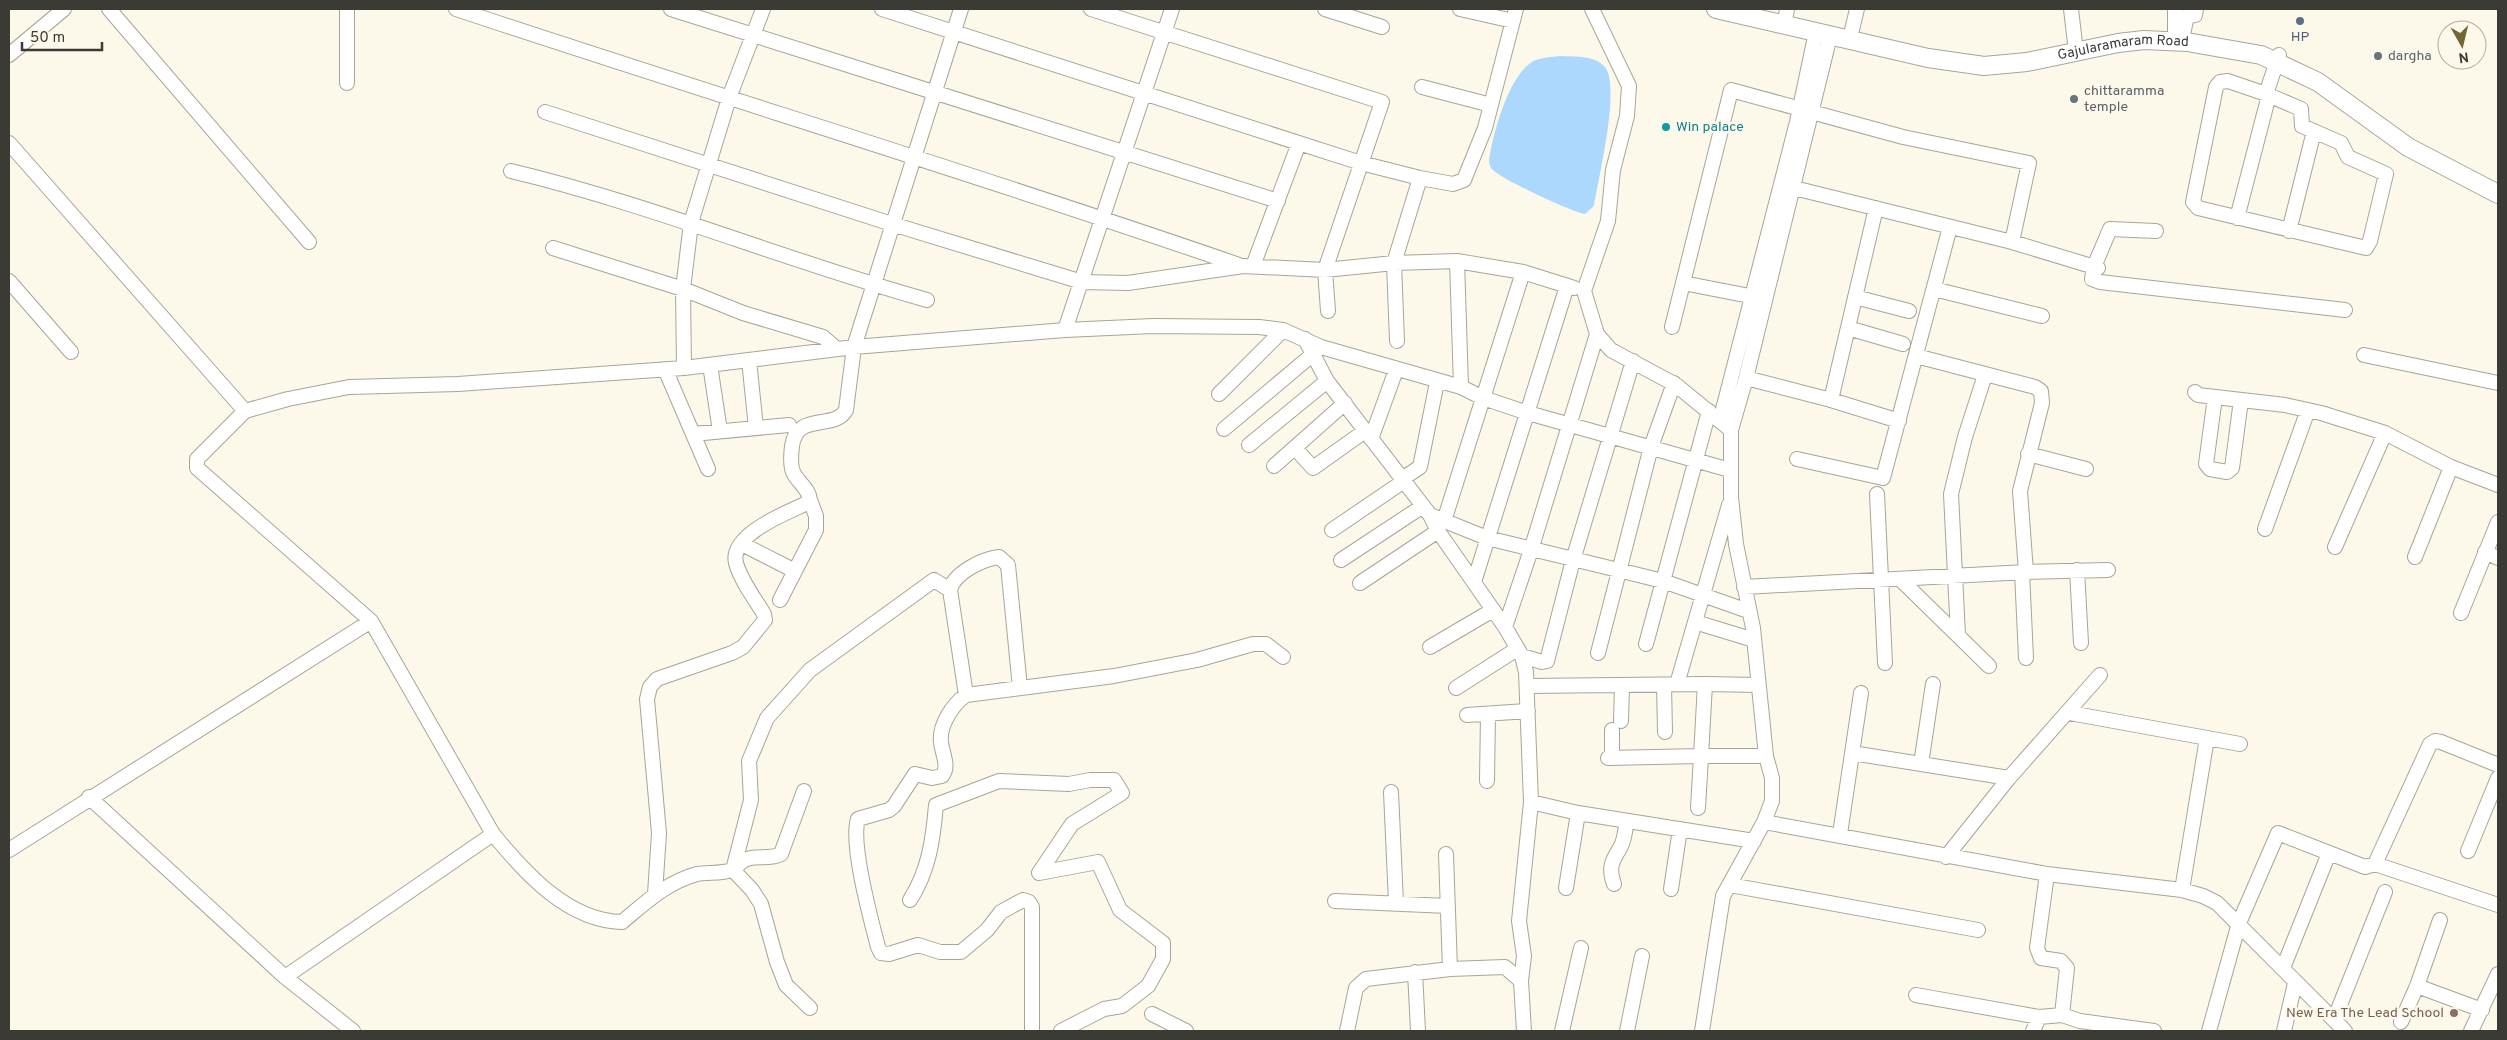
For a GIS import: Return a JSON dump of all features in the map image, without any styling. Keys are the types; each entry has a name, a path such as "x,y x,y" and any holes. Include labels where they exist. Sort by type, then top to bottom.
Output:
{"main road":[{"name":"Gajularamaram Road","path":"1716,9 1928,58 1984,66 2027,62 2144,32 2182,20 2215,36 2320,75 2412,140 2498,184"},
{"name":"Gajularamaram Road","path":"1762,9 1786,12 1852,30 1947,52 1992,56 2034,54 2144,40 2187,42 2278,58 2318,82 2408,147 2498,194"}],"street":[{"path":"9,56 64,9"},
{"path":"109,9 309,242"},
{"path":"347,9 347,83"},
{"path":"456,9 1248,266"},
{"path":"671,9 1278,201"},
{"path":"684,368 683,289 691,223 729,98 763,9"},
{"path":"882,9 1361,163 1453,184 1464,180 1485,128 1515,15 1460,9"},
{"path":"780,600 816,530 816,516 809,495 792,468 792,445 804,425 843,415 846,410 854,347 961,9"},
{"path":"1091,9 1382,102 1325,270 1328,311"},
{"path":"1065,330 1172,9"},
{"path":"1325,9 1382,27"},
{"path":"1592,9 1629,86 1627,116 1613,170 1608,221 1584,291 1597,334 1611,350 1674,383 1726,425"},
{"path":"1852,30 1857,9"},
{"path":"2070,9 2076,48"},
{"path":"1702,1031 1723,896 1764,822 1772,801 1772,778 1766,756 1754,640 1736,544 1726,425 1824,34"},
{"path":"2237,218 2278,58"},
{"path":"2220,82 2228,82 2268,95 2300,109 2302,126 2314,131 2341,143 2348,157 2386,174 2370,241 2366,248 2359,248 2198,208 2193,202 2216,87 2220,82"},
{"path":"1422,87 1491,105"},
{"path":"1672,327 1731,90 1912,140 2029,163 2012,242"},
{"path":"1726,425 1746,378 1759,298 1794,188 1806,110"},
{"path":"545,112 892,224 1082,282 1128,283 1248,266 1325,270 1394,262 1457,261 1523,272 1584,291"},
{"path":"2289,231 2314,131"},
{"path":"9,143 244,411"},
{"path":"1248,266 1278,201 1299,143"},
{"path":"511,171 691,223 874,285 927,300"},
{"path":"1397,341 1394,262 1420,178"},
{"path":"1794,188 2094,264"},
{"path":"1830,400 1876,208"},
{"path":"1797,459 1883,478 1950,227"},
{"path":"2156,231 2110,229 2094,264 2092,279 2100,282 2345,310"},
{"path":"554,248 683,289 743,312 823,336 837,349"},
{"path":"1457,261 1461,387"},
{"path":"1360,583 1441,526 1523,272"},
{"path":"9,281 71,352"},
{"path":"1683,283 1759,298"},
{"path":"1474,582 1567,286"},
{"path":"1934,289 2042,316"},
{"path":"1855,297 1910,311"},
{"path":"804,791 781,854 773,857 755,856 744,859 733,870 698,874 681,880 655,894 622,922 606,922 570,907 547,891 493,834 371,621 197,468 198,459 244,411 288,399 349,388 458,384 684,368 854,347 1065,330 1154,326 1259,327 1283,330 1321,347 1437,382 1461,387 1483,398 1528,413 1730,470"},
{"path":"1848,328 1903,344"},
{"path":"1219,394 1283,330"},
{"path":"1505,627 1531,550 1597,334"},
{"path":"1305,339 1326,381 1345,403 1426,511 1441,526 1474,582 1505,627 1520,653 1528,686 1531,802 1519,921 1524,956 1521,981 1524,1031"},
{"path":"2364,354 2498,383"},
{"path":"1224,429 1312,355"},
{"path":"1916,356 2034,387 2041,391 2042,403 2020,491 2026,658"},
{"path":"749,360 756,428"},
{"path":"1520,653 1542,662 1547,661 1573,560 1633,361"},
{"path":"710,365 720,431"},
{"path":"665,369 708,469"},
{"path":"1295,448 1309,466 1313,468 1368,435 1396,370"},
{"path":"1958,635 1951,494 1965,437 1985,375"},
{"path":"1746,378 1830,400 1899,421"},
{"path":"1248,445 1326,381"},
{"path":"1332,530 1420,467 1437,382"},
{"path":"1598,653 1651,447 1674,383"},
{"path":"2195,392 2198,395 2308,410 2384,433 2451,467 2498,485"},
{"path":"2215,397 2206,464 2210,469 2227,472 2232,468 2241,400"},
{"path":"1274,466 1345,403"},
{"path":"2265,529 2308,410"},
{"path":"1646,644 1709,411"},
{"path":"693,434 789,425"},
{"path":"2335,546 2384,433"},
{"path":"2028,454 2086,469"},
{"path":"2415,557 2451,467"},
{"path":"1877,494 1885,663"},
{"path":"1665,732 1671,684 1696,622 1731,497"},
{"path":"655,894 659,833 647,699 650,686 656,679 737,650 763,624 764,614 735,561 736,553 742,544 764,523 806,504 810,500"},
{"path":"1341,560 1426,511"},
{"path":"2461,613 2498,522"},
{"path":"1441,526 1531,550 1663,580 1748,611"},
{"path":"742,544 795,571"},
{"path":"2485,552 2498,558"},
{"path":"966,695 950,590 952,582 958,576 991,558 999,557 1008,565 1020,688"},
{"path":"2077,570 2081,643"},
{"path":"1744,586 2024,572 2108,570"},
{"path":"1900,579 1989,666"},
{"path":"733,870 751,800 749,761 767,718 810,670 882,616 934,580 950,590"},
{"path":"1430,647 1493,610"},
{"path":"9,850 89,797 371,621"},
{"path":"1696,622 1754,640"},
{"path":"1032,1031 1032,907 1029,902 1023,900 1001,912 987,930 961,952 940,952 918,945 889,954 881,953 878,948 862,881 858,819 889,810 894,806 915,774 932,778 942,776 946,766 941,735 950,712 957,701 966,695 1114,676 1197,660 1253,644 1266,644 1283,657"},
{"path":"1456,688 1520,653"},
{"path":"1946,857 2009,778 2070,713 2100,675"},
{"path":"1698,808 1705,684"},
{"path":"1921,764 1934,684"},
{"path":"1528,686 1758,685"},
{"path":"1622,686 1610,758 1766,756"},
{"path":"1840,834 1861,693"},
{"path":"1467,715 1528,711"},
{"path":"2070,713 2240,744"},
{"path":"1487,781 1488,714"},
{"path":"2182,890 2207,738"},
{"path":"2375,864 2430,744 2436,741 2441,742 2498,765"},
{"path":"1852,753 2009,778"},
{"path":"2468,851 2498,778"},
{"path":"910,900 922,881 933,845 936,805 999,781 1069,784 1090,780 1114,780 1122,793 1072,824 1039,873 1098,862 1120,910 1163,943 1163,959 1148,986 1122,1006 1104,1009 1061,1031"},
{"path":"1391,792 1396,904"},
{"path":"89,797 285,977 353,1031"},
{"path":"1531,802 1578,813 1754,841"},
{"path":"1566,888 1578,813"},
{"path":"1614,884 1610,873 1612,861 1622,841 1627,821"},
{"path":"1764,822 1840,834 1946,857 2047,874 2182,890 2217,903 2239,922 2295,983 2345,1031"},
{"path":"1670,889 1680,829"},
{"path":"2209,1031 2239,922 2278,833 2365,868 2375,864 2498,905"},
{"path":"285,977 493,834"},
{"path":"1446,854 1450,968"},
{"path":"2283,968 2329,854"},
{"path":"733,870 752,890 761,904 776,962 786,985 810,1008"},
{"path":"2047,874 2037,948 2041,958 2061,961 2067,968 2062,1015"},
{"path":"1730,885 1978,930"},
{"path":"2334,1020 2385,892"},
{"path":"1335,901 1448,906"},
{"path":"2402,1022 2440,920"},
{"path":"1562,1031 1581,948"},
{"path":"1627,1031 1642,956"},
{"path":"1347,1031 1356,988 1366,979 1450,968 1505,967 1521,981"},
{"path":"1415,972 1418,1031"},
{"path":"2472,1031 2498,974"},
{"path":"2284,1031 2295,983"},
{"path":"2417,986 2482,1010"},
{"path":"1916,995 2039,1017 2062,1015 2081,1026 2154,1031"},
{"path":"1152,1014 1186,1031"},
{"path":"2033,1031 2039,1017"}],"water":[{"path":"1562,56 1585,57 1596,60 1605,67 1609,78 1611,93 1607,134 1594,206 1585,214 1551,201 1507,179 1491,168 1489,162 1502,109 1520,73 1535,60"}],"place":[{"name":"HP","path":"2300,21"},
{"name":"dargha","path":"2378,56"},
{"name":"chittaramma temple","path":"2074,99"},
{"name":"Win palace","path":"1666,127"},
{"name":"New Era The Lead School","path":"2454,1013"}]}
